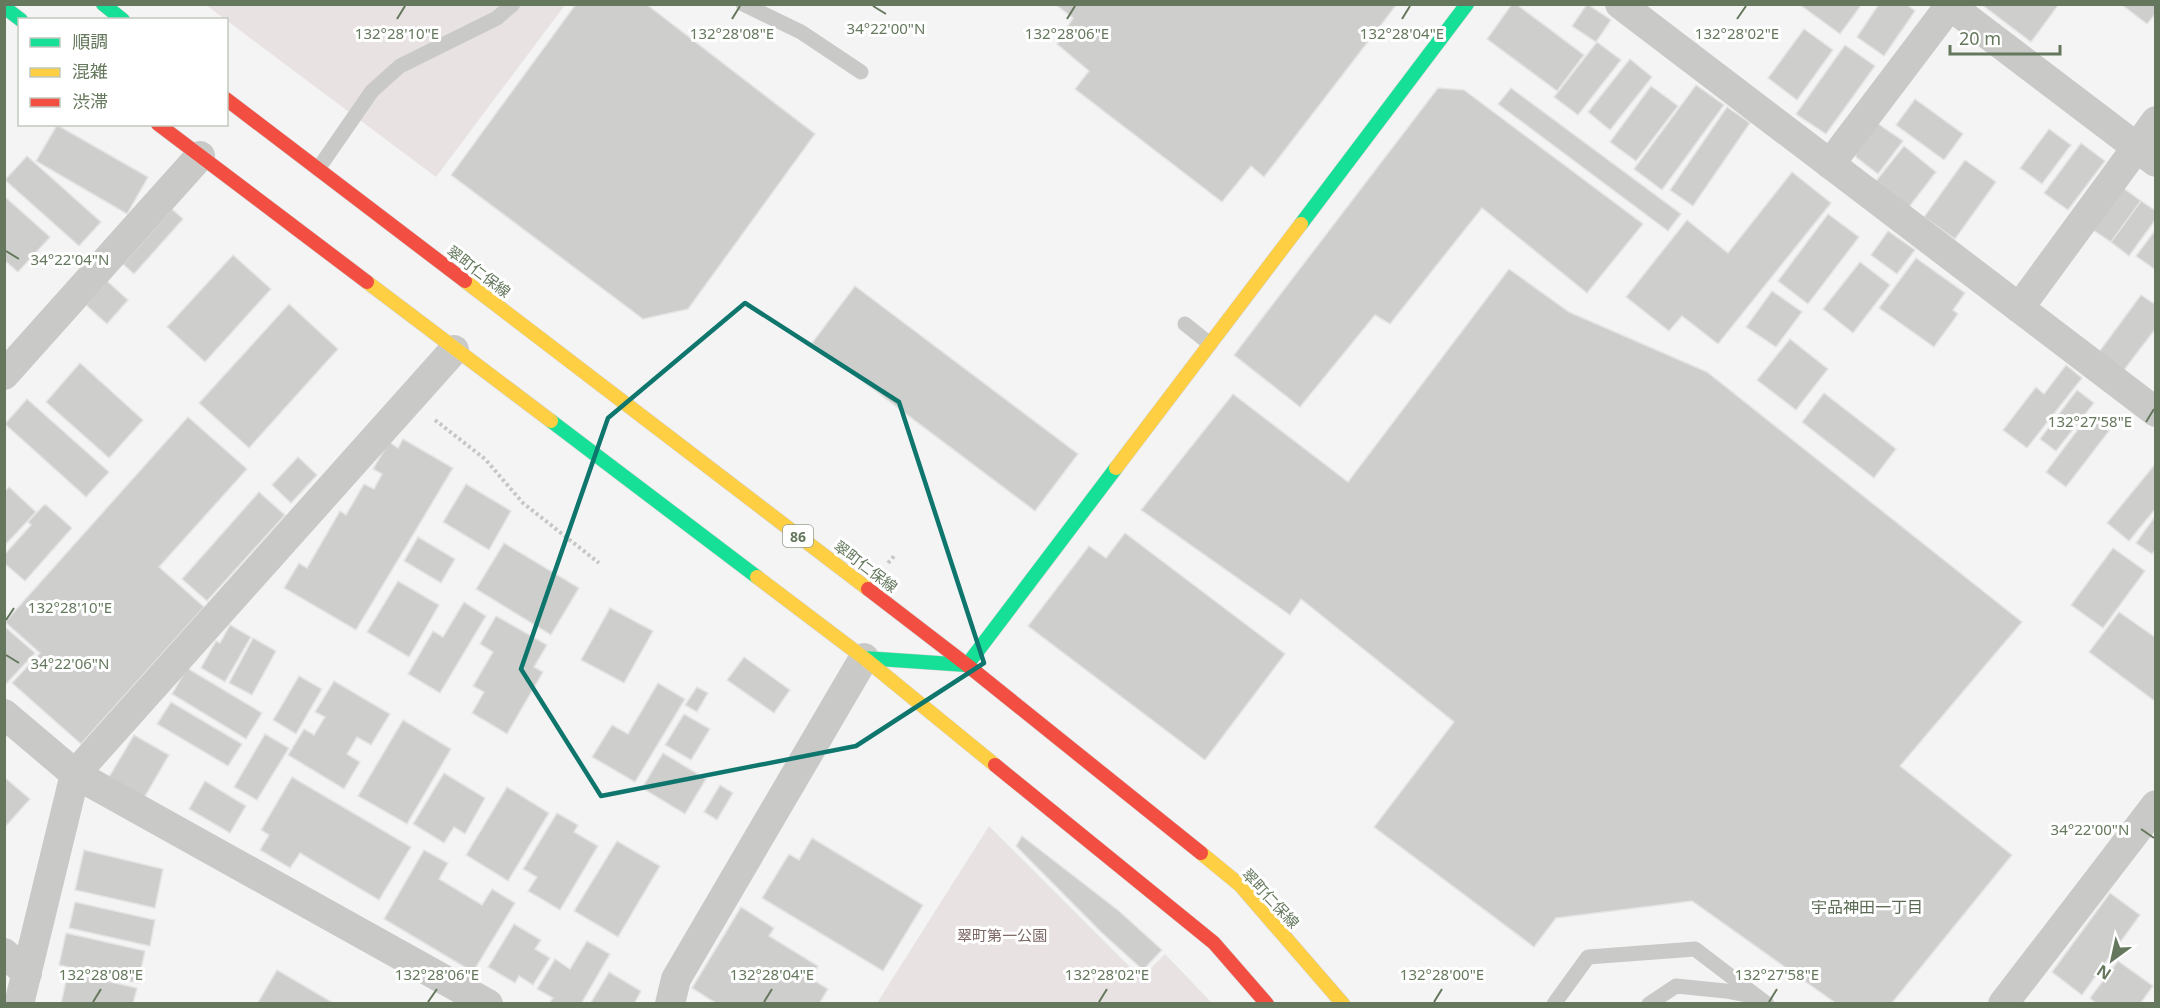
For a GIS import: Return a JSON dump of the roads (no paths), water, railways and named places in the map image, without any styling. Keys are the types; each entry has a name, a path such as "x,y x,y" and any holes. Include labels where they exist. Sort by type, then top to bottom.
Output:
{"main road":[{"path":"103,4 120,18"},
{"path":"864,658 968,665 1467,4"},
{"path":"4,7 18,18"},
{"name":"翠町仁保線","path":"228,100 968,665 1240,885 1343,1004"},
{"path":"161,126 864,658 1214,943 1267,1004"}],"street":[{"path":"1620,4 2156,412"},
{"path":"1830,164 1949,5 2145,155"},
{"path":"2019,308 2145,155 2156,121"},
{"path":"4,375 200,156"},
{"path":"19,1004 75,774 454,350"},
{"path":"670,1004 675,979 864,658"},
{"path":"4,714 75,774 488,1004"},
{"path":"2003,1004 2156,806"},
{"path":"4,953 27,973"}],"lane":[{"path":"318,168 372,91 400,66 497,18 513,4"},
{"path":"743,4 801,32 861,72"},
{"path":"1185,324 1210,344"},
{"path":"1554,1004 1588,957 1695,949 1764,1001"},
{"path":"1649,1004 1676,986 1726,991 1764,1001"}],"district":[{"name":"宇品神田一丁目","path":"1867,907"}],"park label":[{"name":"翠町第一公園","path":"1002,935"}]}
